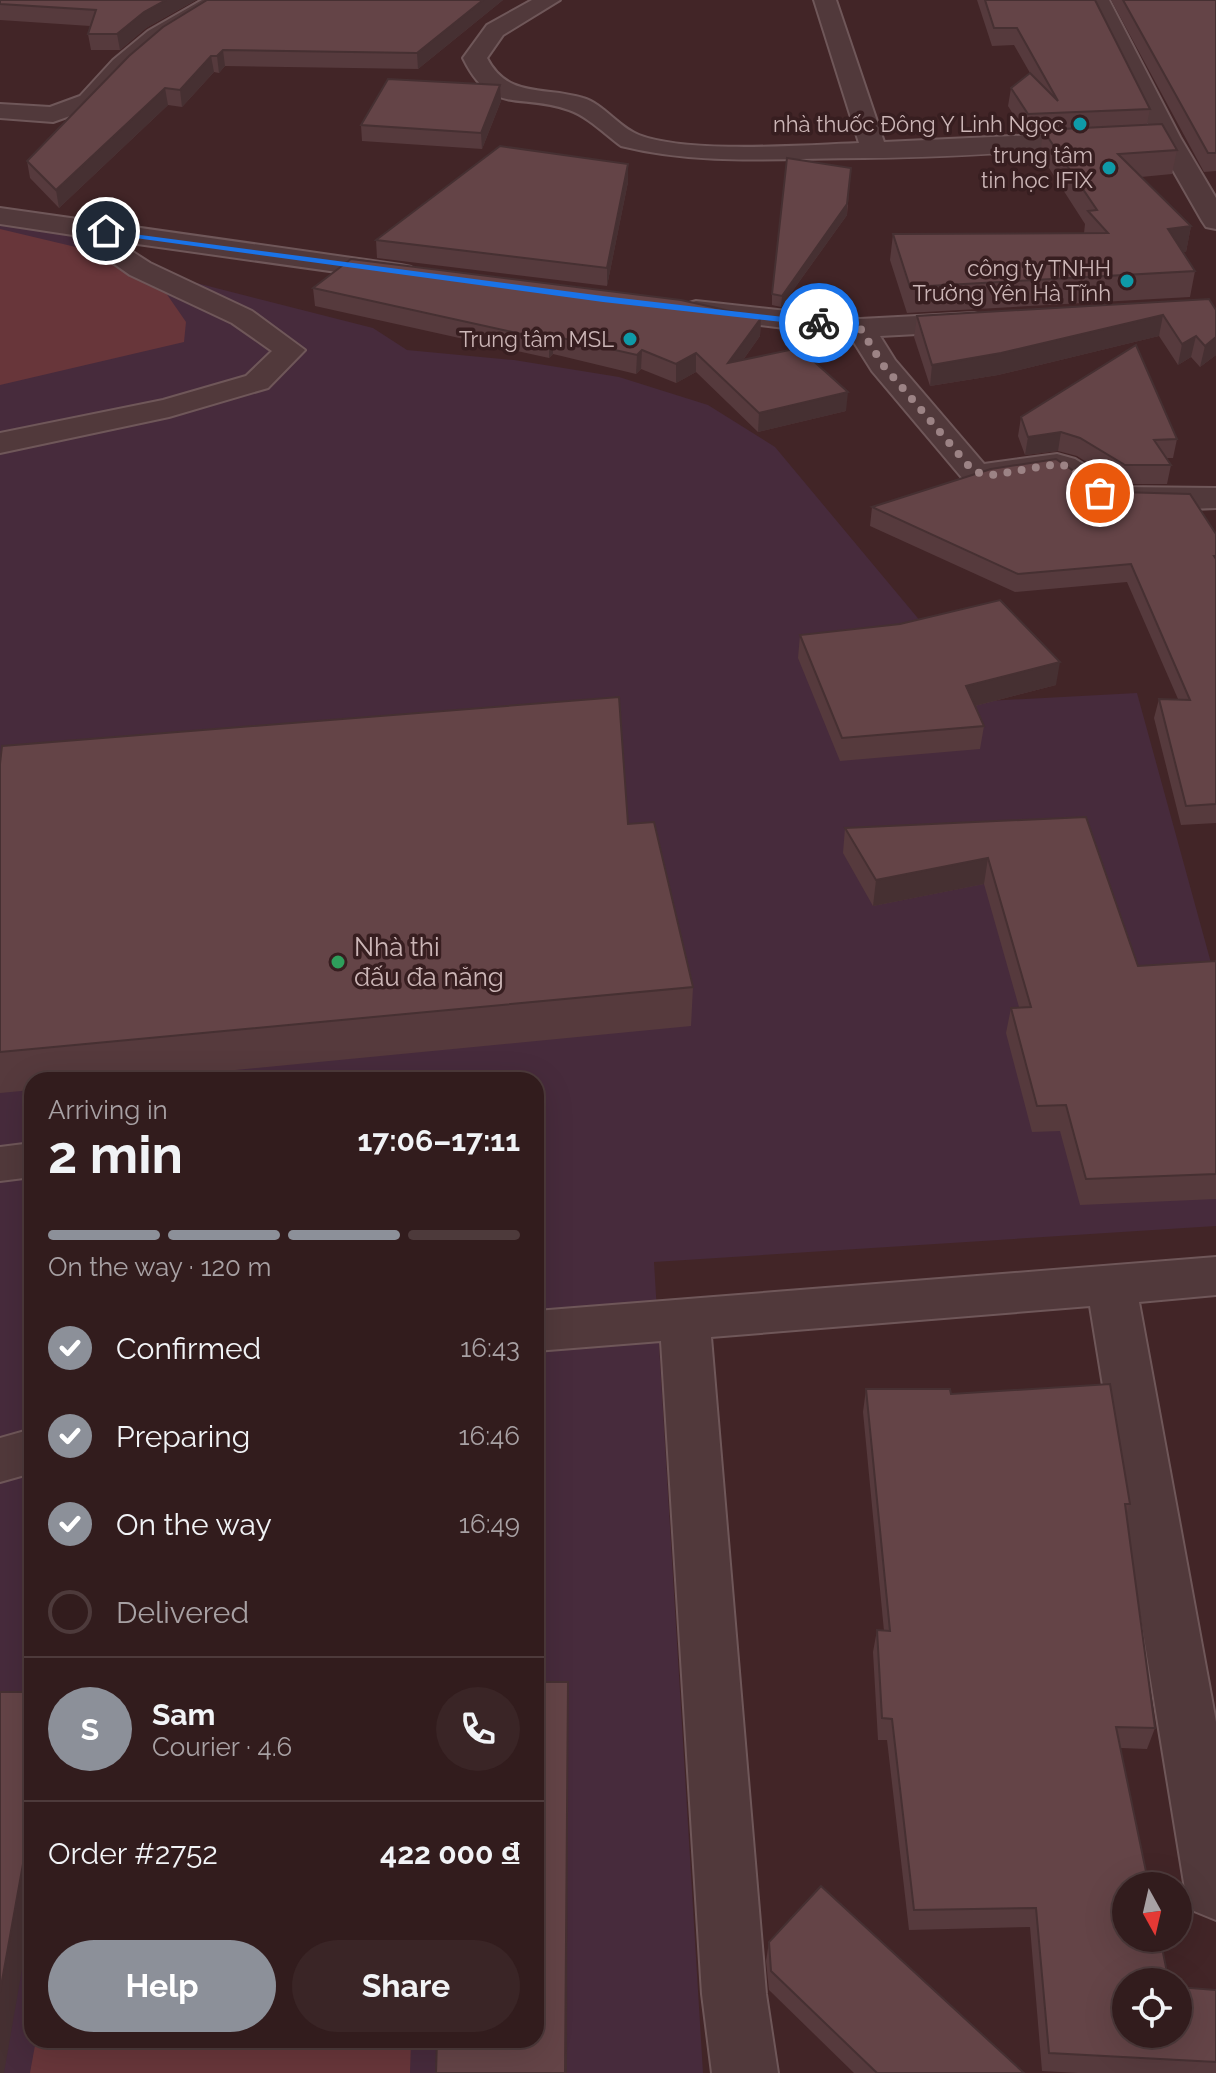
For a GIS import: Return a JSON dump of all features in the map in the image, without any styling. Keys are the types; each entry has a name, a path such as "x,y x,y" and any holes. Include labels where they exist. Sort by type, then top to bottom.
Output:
{"street":[{"path":"0,111 53,115 89,101 121,65 156,36 218,0"},
{"path":"549,0 495,30 475,58 486,80 506,92 578,104 630,141 680,150 783,154 1167,137"},
{"path":"825,0 875,152"},
{"path":"1098,0 1167,137 1216,221"},
{"path":"0,216 433,277"},
{"path":"0,443 169,408 257,382 290,350 242,317 140,269 78,228"},
{"path":"664,306 860,328 1006,320"},
{"path":"860,328 883,365 974,472 992,475 1057,464 1067,466 1100,493 1126,499 1216,498"},
{"path":"0,1164 24,1161"},
{"path":"544,1330 1216,1276"},
{"path":"1111,1285 1216,1889"},
{"path":"685,1319 734,1994 745,2073"},
{"path":"0,1460 24,1453"}],"shaded area":[{"path":"0,218 53,224 169,276 373,328 407,350 514,360 619,377 708,405 775,447 987,701 1137,693 1216,981 1216,1226 654,1262 703,2073 0,2073"},
{"path":"0,229 101,253 166,293 186,322 184,342 0,385"},
{"path":"35,2048 411,2048 410,2073 30,2073"}],"building":[{"path":"0,0 166,0 144,12 117,34 88,34 96,10 0,4"},
{"path":"207,0 483,0 417,53 223,50 217,56 211,56 180,90 165,88 56,190 27,161 129,56 163,27"},
{"path":"985,0 1095,0 1150,109 1028,114 1011,88 1030,73 1058,101 1017,28 994,28"},
{"path":"1123,0 1216,0 1216,153 1208,153"},
{"path":"388,79 500,85 481,133 361,125"},
{"path":"1162,124 1177,150 1118,154 1191,226 1168,229 1195,271 910,287 893,234 1108,233 1088,211 1097,210 1043,130"},
{"path":"500,146 628,164 607,268 376,240"},
{"path":"787,158 851,168 847,204 782,296 772,294"},
{"path":"351,259 681,300 761,318 728,363 799,348 848,392 759,413 696,353 676,364 642,350 637,355 553,336 549,340 313,288"},
{"path":"1209,299 1216,310 1216,337 1205,346 1196,336 1182,344 1163,315 1001,353 932,365 917,316"},
{"path":"1136,345 1177,439 1154,440 1171,465 1125,465 1080,438 1061,432 1028,437 1021,417"},
{"path":"1056,459 1087,480 1118,492 1190,494 1216,534 1216,804 1186,806 1159,699 1190,700 1131,564 1018,574 872,507 991,469"},
{"path":"1000,600 1060,662 966,686 984,726 842,738 800,635 900,624"},
{"name":"Nhà thi đấu đa năng","path":"619,697 628,824 654,822 693,987 0,1052 2,746"},
{"path":"1086,817 1138,966 1216,961 1216,1174 1086,1179 1066,1105 1037,1106 1011,1008 1031,1007 988,858 876,880 845,828"},
{"path":"1110,1384 1130,1504 1125,1504 1155,1728 1116,1727 1146,1872 1112,1872 1112,1952 1163,1952 1166,1968 1112,1968 1112,2048 1192,2048 1192,1988 1216,1990 1216,2062 1049,2053 1036,1908 914,1910 892,1719 882,1718 877,1630 890,1631 866,1389 950,1389 951,1394"},
{"path":"544,1682 568,1682 565,2073 436,2073 437,2048 544,2048"},
{"path":"0,1692 24,1692 24,1858 0,1992"},
{"path":"821,1886 1024,2073 877,2073 771,1971 769,1942"}],"way so far":[{"path":"819,323 860,328 883,365 974,472 992,475 1024,467 1057,464 1067,466 1100,493"}],"place":[{"name":"nhà thuốc Đông Y Linh Ngọc","path":"1080,124"},
{"name":"trung tâm tin học IFIX","path":"1109,168"},
{"name":"công ty TNHH Trường Yên Hà Tĩnh","path":"1127,281"},
{"name":"Trung tâm MSL","path":"630,339"},
{"name":"Nhà thi đấu đa năng","path":"338,962"}],"route":[{"path":"106,231 603,299 819,323"}]}
